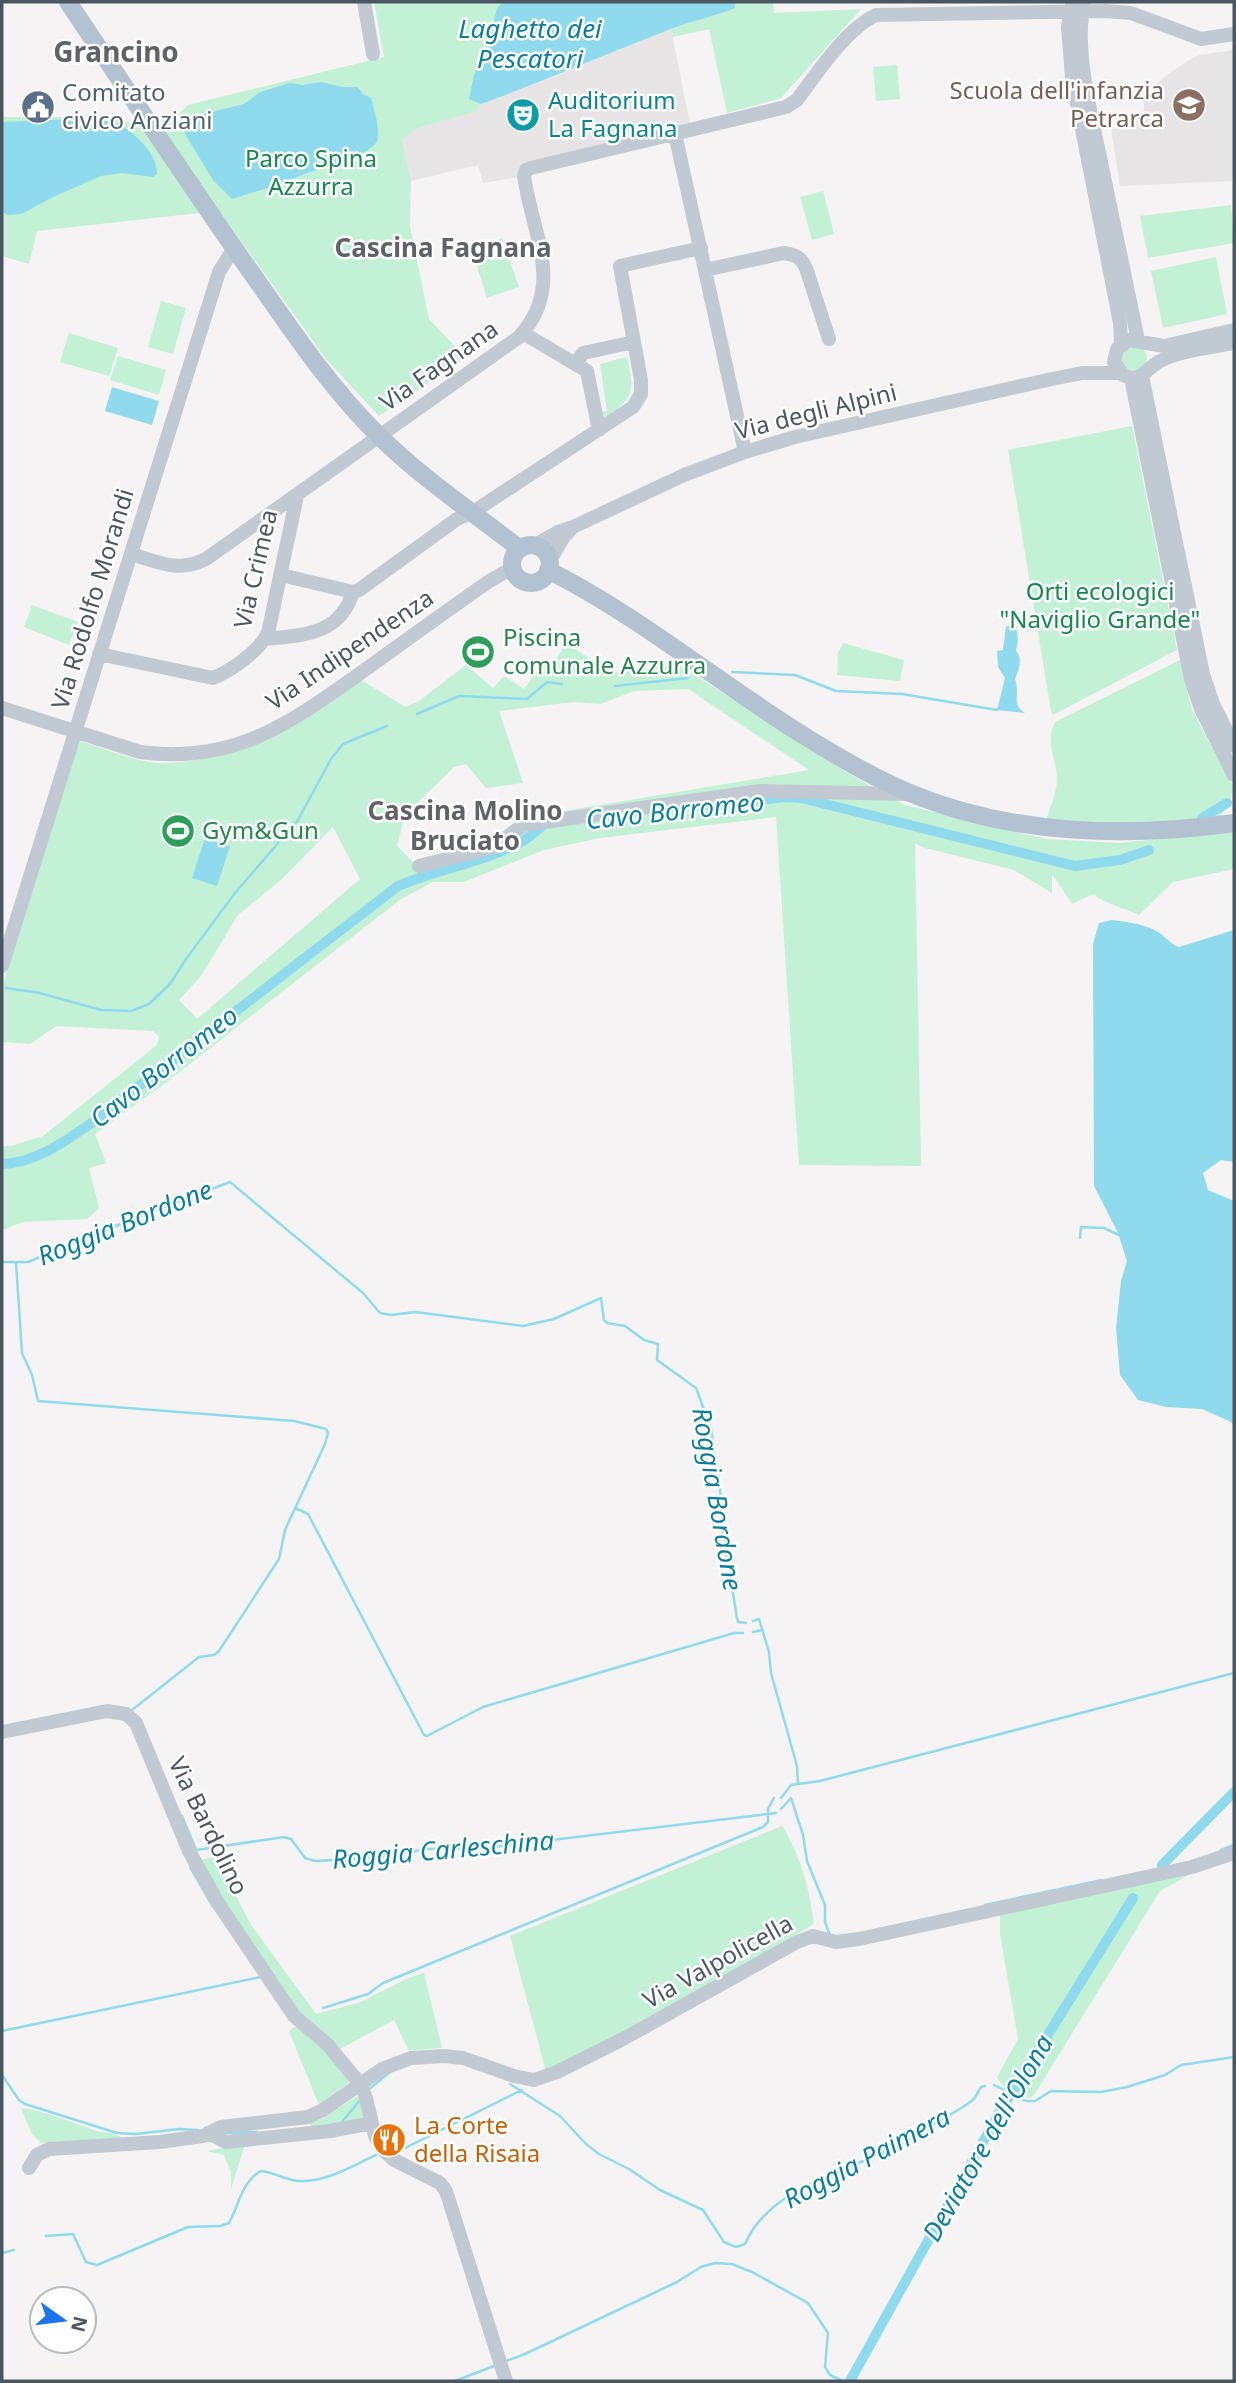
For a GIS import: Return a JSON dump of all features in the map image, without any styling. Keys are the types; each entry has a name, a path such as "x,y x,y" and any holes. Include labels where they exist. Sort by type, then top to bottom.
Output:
{"main road":[{"path":"68,2 234,248 326,377 379,436 430,482 527,547 544,550 549,566 818,744 879,779 913,794 982,815 1086,832 1136,832 1232,819"},
{"path":"527,547 513,559 513,570 520,579 534,582 541,579 549,566"}],"street":[{"path":"364,2 373,54"},
{"path":"745,452 675,134 786,107 797,100 848,36 866,19 876,15 986,6 1077,6 1131,13 1201,39 1234,34"},
{"path":"1077,6 1095,134 1142,342 1153,356 1136,374"},
{"path":"1077,6 1068,27 1072,78 1120,323 1115,365 1136,374"},
{"name":"Via Fagnana","path":"131,554 179,567 197,563 297,496 514,341 523,333 535,314 542,298 544,279 541,246 524,176 526,170 675,134"},
{"path":"281,575 353,592 359,590 457,519 473,512 633,407 641,394 641,380 620,266 701,247"},
{"name":"Via Rodolfo Morandi","path":"2,966 219,272 234,248"},
{"path":"705,270 784,253 796,255 806,268 830,339"},
{"path":"1118,349 1129,340 1164,346 1234,330"},
{"path":"523,333 587,371 599,430"},
{"path":"576,363 583,354 634,342"},
{"name":"Via degli Alpini","path":"1082,373 1136,374 1169,358 1234,343"},
{"name":"Via degli Alpini","path":"527,547 684,475 745,452 795,437 1082,373 1105,363 1118,349"},
{"path":"1136,374 1202,674 1213,704 1234,746"},
{"path":"1136,374 1195,695 1234,775"},
{"name":"Via Crimea","path":"99,654 213,678 254,652 266,639 297,496"},
{"path":"549,566 563,538 573,527"},
{"name":"Via Indipendenza","path":"2,708 140,752 161,755 194,754 246,742 290,722 488,582 513,570"},
{"path":"266,639 310,634 321,629 344,612 353,592"},
{"path":"419,866 494,848 523,825 531,823 760,791 913,794"},
{"name":"Via Bardolino","path":"2,1732 107,1711 131,1717 208,1887 294,2016 327,2044 361,2085 375,2136 384,2151 394,2160 440,2183 446,2191 506,2381"},
{"name":"Via Valpolicella","path":"361,2085 396,2062 444,2056 463,2057 514,2076 534,2080 546,2077 623,2039 808,1938 819,1936 836,1942 859,1939 1192,1867 1234,1853"},
{"path":"29,2168 37,2155 49,2149 160,2142 208,2133 222,2127 308,2117 361,2085"},
{"path":"208,2133 226,2141 330,2131 372,2123"}],"shaded area":[{"path":"671,28 691,130 524,176 483,183 478,165 411,181 402,139 418,128 476,111 481,104"},
{"name":"Scuola dell'infanzia Petrarca","path":"1234,50 1234,181 1120,186 1111,129 1144,118 1144,92 1187,61 1199,55"}],"green space":[{"name":"Parco Spina Azzurra","path":"374,2 773,2 774,13 861,9 781,98 727,113 709,29 673,37 671,29 481,104 477,111 418,128 402,139 411,181 410,226 429,319 466,358 379,416 326,359 223,216 199,213 37,231 29,264 2,256 2,117 103,119 164,128 188,105 384,57"},
{"path":"897,65 900,99 876,101 873,67"},
{"path":"823,191 834,234 812,240 800,197"},
{"path":"1231,205 1234,243 1148,258 1140,216"},
{"path":"502,238 519,287 487,298 471,248"},
{"path":"1216,257 1227,314 1163,328 1151,271"},
{"path":"161,301 186,308 173,354 148,347"},
{"path":"69,333 118,348 109,376 60,362"},
{"path":"1134,346 1143,350 1147,359 1143,368 1134,372 1125,368 1121,359 1125,350"},
{"path":"118,356 166,370 159,395 110,380"},
{"path":"627,357 631,378 630,392 623,404 607,418 603,418 602,412 607,411 600,364"},
{"name":"Orti ecologici \"Naviglio Grande\"","path":"1132,426 1177,650 1053,715 1008,450"},
{"path":"32,605 78,622 69,645 24,627"},
{"path":"566,643 612,673 679,665 846,772 905,805 1046,839 1119,843 1234,831 1234,869 1173,882 1139,915 1093,894 1072,904 1052,874 1052,893 1014,870 925,848 915,843 921,1166 799,1165 776,817 600,838 544,850 464,882 433,882 401,899 168,1081 95,1134 106,1163 89,1168 99,1208 87,1219 23,1222 2,1230 2,1146 11,1146 43,1136 157,1045 159,1037 153,1031 56,1026 30,1044 2,1042 2,987 78,742 156,763 204,759 269,738 305,718 361,680 405,707 419,701 466,665 493,688 504,676 524,689 544,662 552,666","holes":["688,689 809,770 534,816 535,824 420,869 397,846 405,815 454,767 466,764 486,788 523,783 499,711 573,702 601,704 634,691","333,827 360,879 197,1019 179,1000 201,976 238,915 282,879"]},
{"path":"843,643 904,660 900,681 837,675 838,653"},
{"path":"1180,660 1192,710 1233,786 1230,803 1219,818 1089,826 1046,820 1057,782 1051,745 1055,722"},
{"path":"782,1826 803,1873 814,1924 682,2001 546,2072 510,1936"},
{"path":"216,1857 251,1925 316,2014 361,2002 424,1973 442,2048 409,2051 394,2020 338,2050 302,2020 246,1939 199,1860"},
{"path":"1194,1872 1160,1891 1034,2095 1030,2098 1020,2095 1003,2085 997,2077 1018,2039 1000,1934 1000,1914"},
{"path":"299,2024 318,2040 351,2081 319,2105 289,2031"},
{"path":"356,2097 363,2098 365,2123 311,2128 310,2121 322,2119"},
{"path":"21,2108 50,2114 124,2139 41,2143 32,2134"},
{"path":"245,2144 231,2189 231,2173 224,2155 207,2151"}],"water":[{"name":"Laghetto dei Pescatori","path":"503,2 735,2 735,8 676,27 481,104 469,99 474,75 487,47 497,8"},
{"path":"321,82 357,87 371,98 378,128 375,144 354,157 232,199 213,180 182,129 192,117 244,104 260,92 290,83 302,85"},
{"path":"74,119 108,121 128,130 148,150 157,174 153,177 122,173 101,176 22,214 8,215 2,212 2,122"},
{"path":"112,387 159,401 152,425 105,411"},
{"path":"1006,626 1016,626 1016,651 1020,661 1015,679 1017,702 1025,713 997,710 1005,678 998,667 997,651 1003,650"},
{"path":"205,838 230,846 217,886 192,878"},
{"path":"1112,920 1150,928 1179,947 1234,930 1234,1162 1221,1160 1203,1173 1208,1190 1234,1201 1234,1426 1231,1422 1202,1409 1166,1407 1138,1400 1120,1375 1116,1328 1121,1281 1127,1261 1118,1233 1094,1186 1093,944 1099,923"}],"waterway":[{"path":"732,672 795,675 836,691 902,694 997,710"},
{"path":"615,686 688,678"},
{"path":"417,714 459,696 527,699 547,682 562,684"},
{"path":"6,988 40,993 101,1010 131,1011 149,1004 170,984 235,893 298,820 331,759 343,744 387,726"},
{"name":"Cavo Borromeo","path":"699,806 786,797 801,798 1075,866 1120,860 1149,850"},
{"name":"Cavo Borromeo","path":"1202,818 1227,803"},
{"name":"Cavo Borromeo","path":"2,1164 37,1156 90,1124 398,886 508,848 523,841 545,824"},
{"name":"Roggia Bordone","path":"2,1262 28,1262 230,1182 363,1293 380,1313 391,1315 415,1312 523,1326 554,1319 601,1298 604,1320 607,1323 625,1326 644,1340 658,1344 657,1360 696,1388 711,1429 737,1618 738,1622 746,1623"},
{"path":"1080,1238 1081,1227 1104,1228 1119,1235"},
{"path":"16,1263 22,1353 32,1375 38,1401 294,1421 326,1429 328,1433 285,1530 279,1559 219,1651 214,1655 199,1657 132,1710"},
{"path":"295,1508 308,1514 424,1735 427,1736 483,1707 734,1633 743,1633"},
{"name":"Roggia Bordone","path":"753,1621 759,1619 769,1652 771,1673 797,1766 798,1783"},
{"path":"753,1632 762,1630"},
{"name":"Roggia Bordone","path":"781,1798 791,1785 820,1781 1234,1673"},
{"name":"Deviatore dell'Olona","path":"1162,1865 1234,1792"},
{"path":"323,2008 368,1994 383,1983 763,1827 768,1822 768,1809 774,1798"},
{"name":"Roggia Carleschina","path":"781,1809 791,1798 803,1835 807,1861 825,1905 825,1922 829,1933"},
{"name":"Roggia Carleschina","path":"182,1816 196,1850 284,1837 291,1839 305,1858 315,1861 373,1858 427,1849 486,1848 776,1813"},
{"name":"Roggia Carleschina","path":"1221,1850 1234,1845"},
{"name":"Roggia Carleschina","path":"190,1867 213,1907"},
{"name":"Roggia Carleschina","path":"985,1905 1102,1880"},
{"name":"Deviatore dell'Olona","path":"850,2381 998,2115 1133,1898"},
{"name":"Roggia Carleschina","path":"2,2031 261,1977"},
{"name":"Roggia Paimera","path":"994,2085 1026,2101 1035,2101 1051,2091 1101,2092 1165,2075 1181,2065 1234,2057"},
{"name":"Roggia Paimera","path":"368,2090 389,2073"},
{"name":"Roggia Paimera","path":"2,2075 19,2100 25,2104 117,2133 198,2130"},
{"name":"Roggia Paimera","path":"510,2084 560,2116 599,2154 629,2169 660,2190 703,2210 724,2242 736,2247 745,2244 756,2225 788,2197 807,2185 908,2140 963,2107 985,2086"},
{"name":"Roggia Paimera","path":"401,2150 522,2090"},
{"name":"Roggia Paimera","path":"342,2122 360,2100"},
{"name":"Roggia Paimera","path":"225,2133 257,2132"},
{"name":"Roggia Paimera","path":"46,2236 73,2234 86,2262 97,2265 188,2227 220,2226 229,2223 245,2187 261,2171 293,2180 308,2181 338,2173 376,2155"},
{"name":"Roggia Paimera","path":"2,2253 14,2250"},
{"path":"506,2361 677,2282 701,2267 715,2263 732,2264 808,2303 828,2333 825,2367 830,2375 843,2381"},
{"path":"455,2381 494,2366"}],"place":[{"name":"Scuola dell'infanzia Petrarca","path":"1189,105"},
{"name":"Comitato civico Anziani","path":"38,107"},
{"name":"Auditorium La Fagnana","path":"523,115"},
{"name":"Piscina comunale Azzurra","path":"478,652"},
{"name":"Gym&Gun","path":"178,831"},
{"name":"La Corte della Risaia","path":"389,2140"}],"district":[{"name":"Grancino","path":"116,52"},
{"name":"Cascina Fagnana","path":"443,248"},
{"name":"Cascina Molino Bruciato","path":"465,826"}]}
